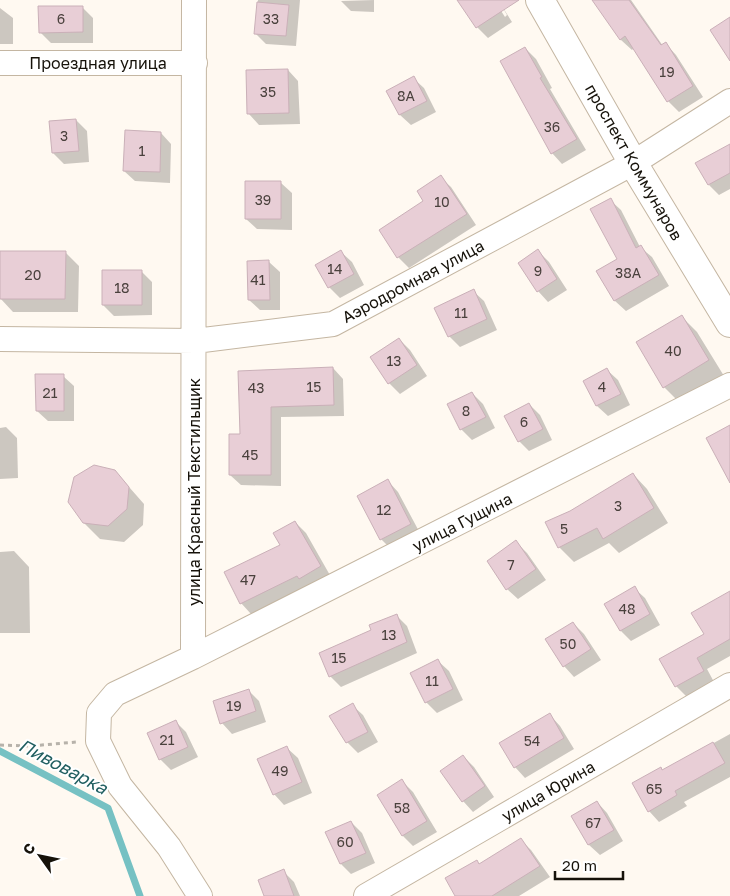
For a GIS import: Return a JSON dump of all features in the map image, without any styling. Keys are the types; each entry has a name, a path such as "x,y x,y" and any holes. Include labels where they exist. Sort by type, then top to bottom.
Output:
{"street":[{"name":"улица Красный Текстильщик","path":"193,658 195,341 194,0"},
{"name":"проспект Коммунаров","path":"540,0 633,163 730,323"},
{"name":"Проездная улица","path":"0,63 195,63"},
{"name":"Аэродромная улица","path":"0,339 195,341 333,324 633,163 730,101"},
{"name":"улица Гущина","path":"193,658 730,385"},
{"path":"193,658 115,694 98,713 98,741 120,786 169,847 200,896"},
{"name":"улица Юрина","path":"366,896 730,685"}],"path":[{"path":"0,745 30,746 98,741"}],"building":[{"path":"457,0 519,0 476,28"},
{"path":"592,0 629,0 661,45 666,42 693,86 667,102 625,36 620,40"},
{"path":"257,2 289,5 286,36 254,34"},
{"path":"38,6 83,6 83,32 39,33"},
{"path":"730,17 730,61 710,30"},
{"path":"525,47 542,77 540,78 577,139 551,154 500,61"},
{"path":"288,69 289,113 247,114 246,70"},
{"path":"414,76 427,101 399,115 386,91"},
{"path":"76,119 79,151 52,153 49,121"},
{"path":"125,130 161,132 160,172 123,171"},
{"path":"730,144 730,173 708,185 695,163"},
{"path":"441,175 467,214 397,258 379,230 423,201 417,191"},
{"path":"245,181 281,181 281,219 245,219"},
{"path":"611,198 636,248 641,245 659,275 614,301 596,271 617,259 590,209"},
{"path":"538,249 557,279 537,292 518,263"},
{"path":"341,250 354,274 328,288 315,265"},
{"path":"0,251 66,251 65,299 0,299"},
{"path":"269,260 270,300 248,300 247,261"},
{"path":"102,270 142,270 142,305 102,305"},
{"path":"474,289 487,319 448,337 434,308"},
{"path":"682,315 709,360 663,388 636,342"},
{"path":"399,338 417,365 388,384 370,357"},
{"path":"333,367 334,405 271,407 271,475 229,475 229,434 240,434 238,371"},
{"path":"607,368 621,394 596,406 583,381"},
{"path":"35,374 64,374 64,411 36,411"},
{"path":"472,392 486,417 460,430 447,404"},
{"path":"529,403 543,429 518,442 504,416"},
{"path":"730,425 730,483 706,438"},
{"path":"94,465 115,470 129,487 127,509 108,526 83,523 68,502 74,477"},
{"path":"633,473 654,508 603,539 597,528 558,548 545,522 570,511"},
{"path":"388,479 411,524 380,540 357,496"},
{"path":"295,521 321,566 299,579 297,576 240,604 224,572 280,545 273,533"},
{"path":"516,540 536,569 506,590 487,561"},
{"path":"635,586 650,614 620,631 604,604"},
{"path":"730,591 730,639 697,658 704,671 675,687 659,659 704,634 691,613"},
{"path":"397,614 407,642 329,677 319,653 371,630 369,625"},
{"path":"573,622 591,649 563,667 545,639"},
{"path":"438,659 453,689 425,703 410,673"},
{"path":"249,689 256,711 220,724 213,701"},
{"path":"353,703 368,732 346,743 329,716"},
{"path":"550,713 564,738 514,768 499,743"},
{"path":"176,720 188,747 159,760 147,733"},
{"path":"713,742 725,763 675,791 677,795 648,812 632,783 661,767 662,770"},
{"path":"287,746 302,782 273,795 257,759"},
{"path":"463,755 485,786 462,802 440,771"},
{"path":"402,779 427,821 402,836 377,795"},
{"path":"597,801 614,830 588,845 571,816"},
{"path":"351,821 366,853 340,864 325,832"},
{"path":"521,838 540,866 492,896 455,896 445,878 477,860 479,864"},
{"path":"284,869 294,896 264,896 258,880"}],"waterway":[{"name":"Пивоварка","path":"0,751 108,808 140,896"}]}
